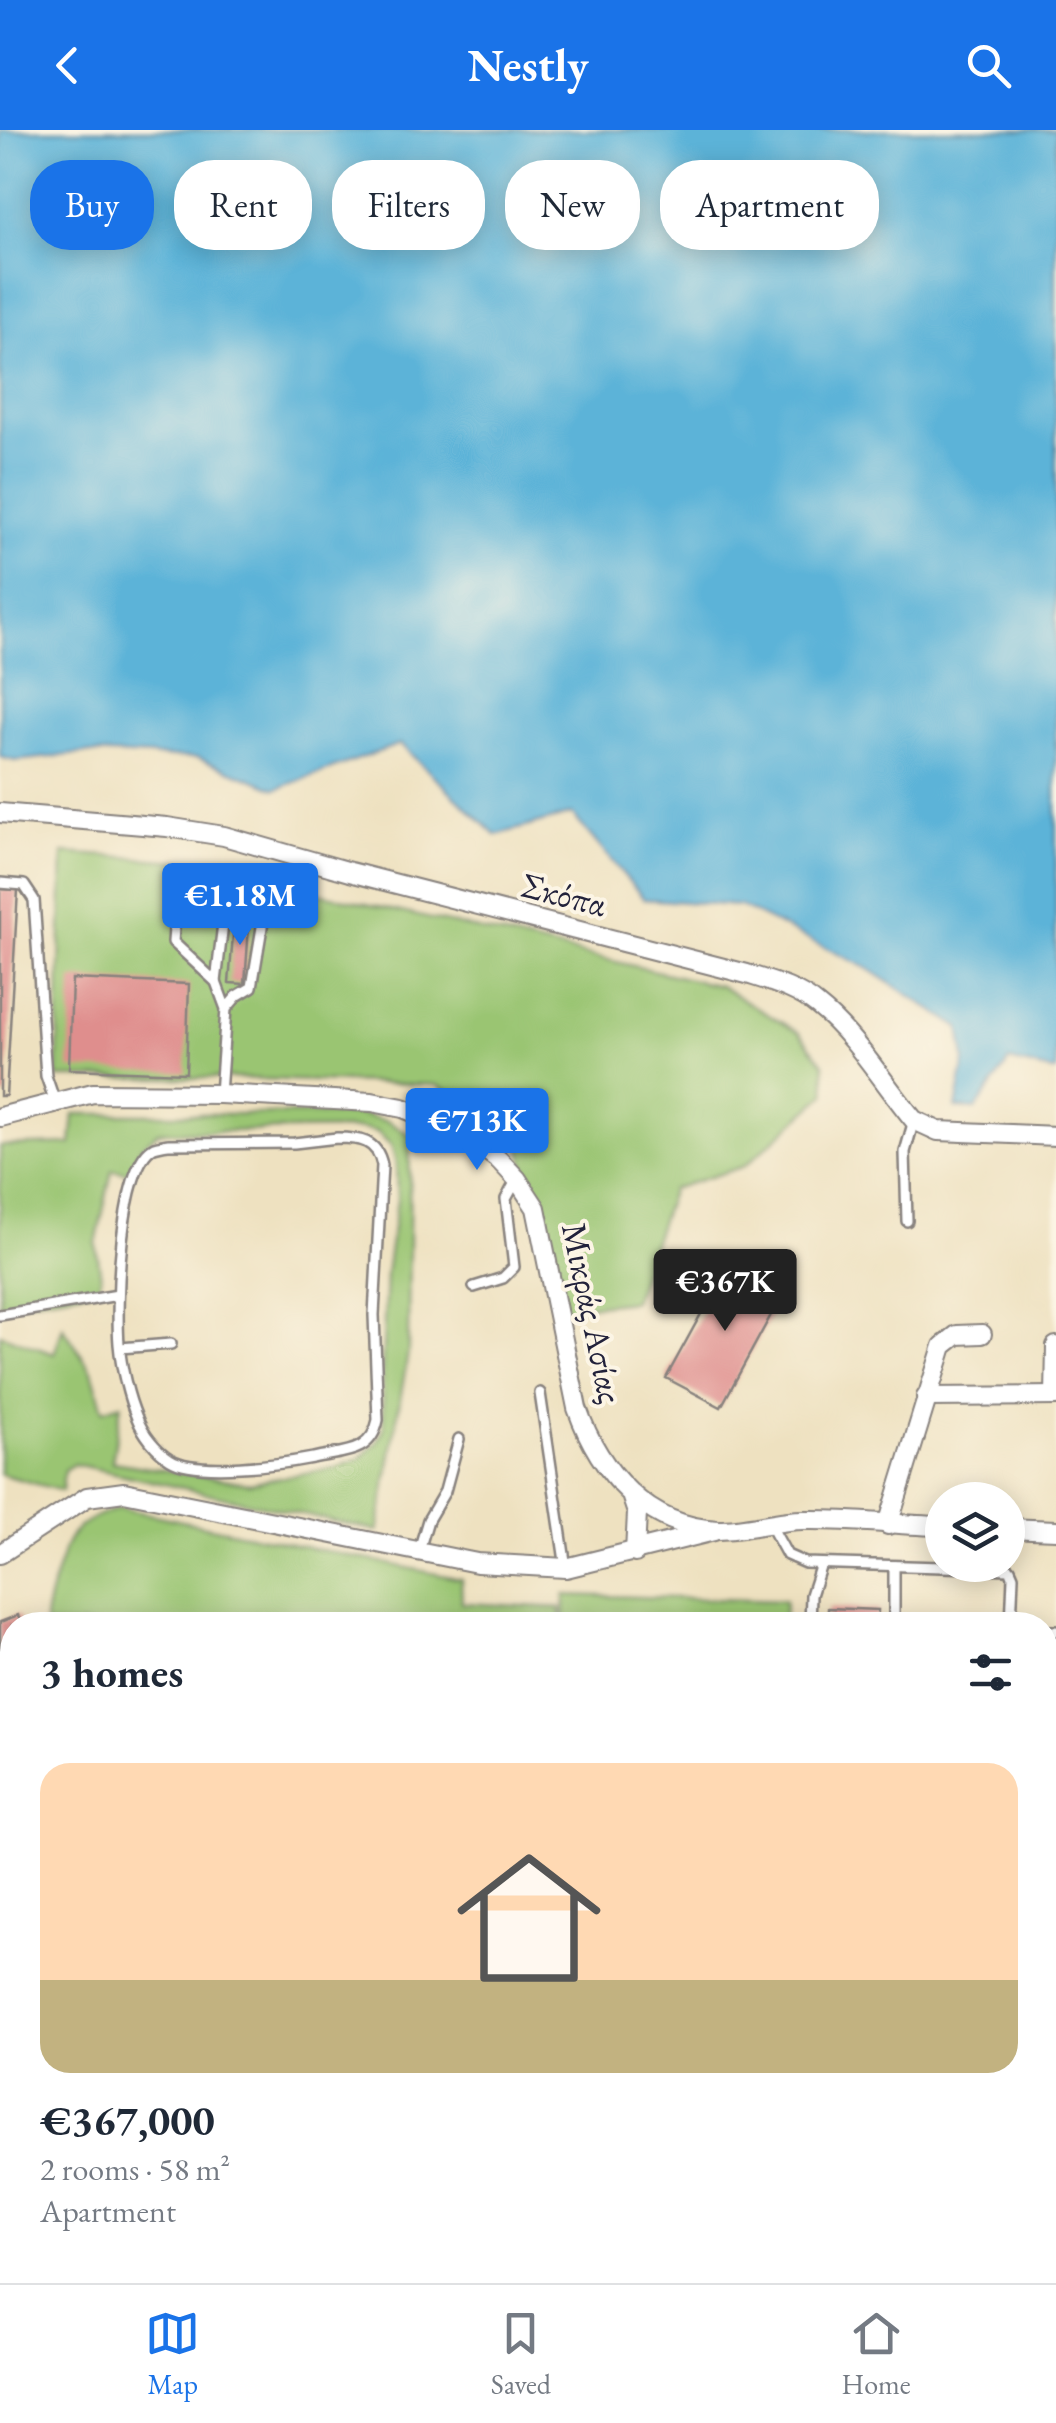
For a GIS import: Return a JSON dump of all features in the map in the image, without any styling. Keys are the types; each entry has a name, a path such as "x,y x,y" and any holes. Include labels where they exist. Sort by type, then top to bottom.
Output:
{"street":[{"name":"Σκόπα","path":"0,812 224,836 773,982 803,995 828,1014 914,1120"},
{"name":"Μικράς Ασίας","path":"0,1117 93,1093 220,1094 372,1102 402,1108 460,1131 499,1160 536,1208 584,1428 608,1470 632,1498 674,1521 720,1530 805,1520 925,1525"},
{"path":"914,1120 938,1131 1056,1136"},
{"path":"888,1524 947,1340 957,1335 982,1334"},
{"path":"926,1397 1055,1396 1056,1346"},
{"path":"0,1554 87,1497 124,1492 477,1563 566,1568 720,1530"},
{"path":"632,1498 637,1514 635,1552"},
{"path":"1025,1529 1056,1530"}],"lane":[{"path":"0,883 24,885 34,900 46,1076 56,1104"},
{"path":"220,1094 226,1010 216,982 224,915 232,906 248,906 264,916 252,987 237,996 226,1010"},
{"path":"216,982 172,942 175,915 224,915"},
{"path":"907,1221 906,1152 914,1120"},
{"path":"361,1138 380,1154 374,1315 378,1420 370,1442 361,1447 277,1465 195,1466 172,1460 150,1441 135,1415 120,1348 118,1295 121,1243 133,1186 144,1156 155,1146 361,1138"},
{"path":"474,1287 512,1272 515,1260 506,1199 517,1179"},
{"path":"0,1315 118,1295"},
{"path":"120,1348 171,1344"},
{"path":"540,1393 566,1568"},
{"path":"419,1550 428,1520 445,1490 459,1440"},
{"path":"769,1522 787,1554 805,1563 1010,1568 1012,1612"},
{"path":"810,1612 811,1594 821,1564"},
{"path":"894,1566 894,1612"}],"green space":[{"path":"63,853 182,861 720,986 799,1033 824,1064 826,1094 745,1166 672,1189 633,1301 561,1309 515,1125 436,1085 229,1078 57,1078"},
{"path":"74,1114 360,1114 389,1122 410,1135 408,1353 378,1531 74,1464 64,1470 62,1491 0,1474 0,1334 54,1354 63,1327 92,1371 103,1410 121,1404 112,1462 249,1483 334,1468 359,1459 377,1443 384,1428 386,1273 397,1200 391,1145 377,1132 360,1129 158,1132 141,1147 130,1173 112,1170 96,1244 101,1277 98,1289 0,1305 0,1146 71,1144"},
{"path":"120,1508 461,1579 462,1603 561,1608 561,1612 46,1612 54,1579 72,1535 100,1515"},
{"path":"565,1595 785,1601 785,1612 564,1612"}],"water":[{"path":"0,130 1056,130 1056,1072 1009,1061 976,1109 956,1108 965,1060 960,1028 867,968 740,906 644,899 572,814 496,835 400,744 276,789 199,758 87,753 15,761 0,757"}],"building":[{"path":"0,889 18,890 6,1096 0,1096"},
{"path":"235,911 250,912 245,984 229,983"},
{"path":"72,979 189,984 186,1073 69,1069"},
{"path":"730,1261 784,1291 721,1407 666,1378"},
{"path":"828,1608 878,1610 878,1612 828,1612"}]}
